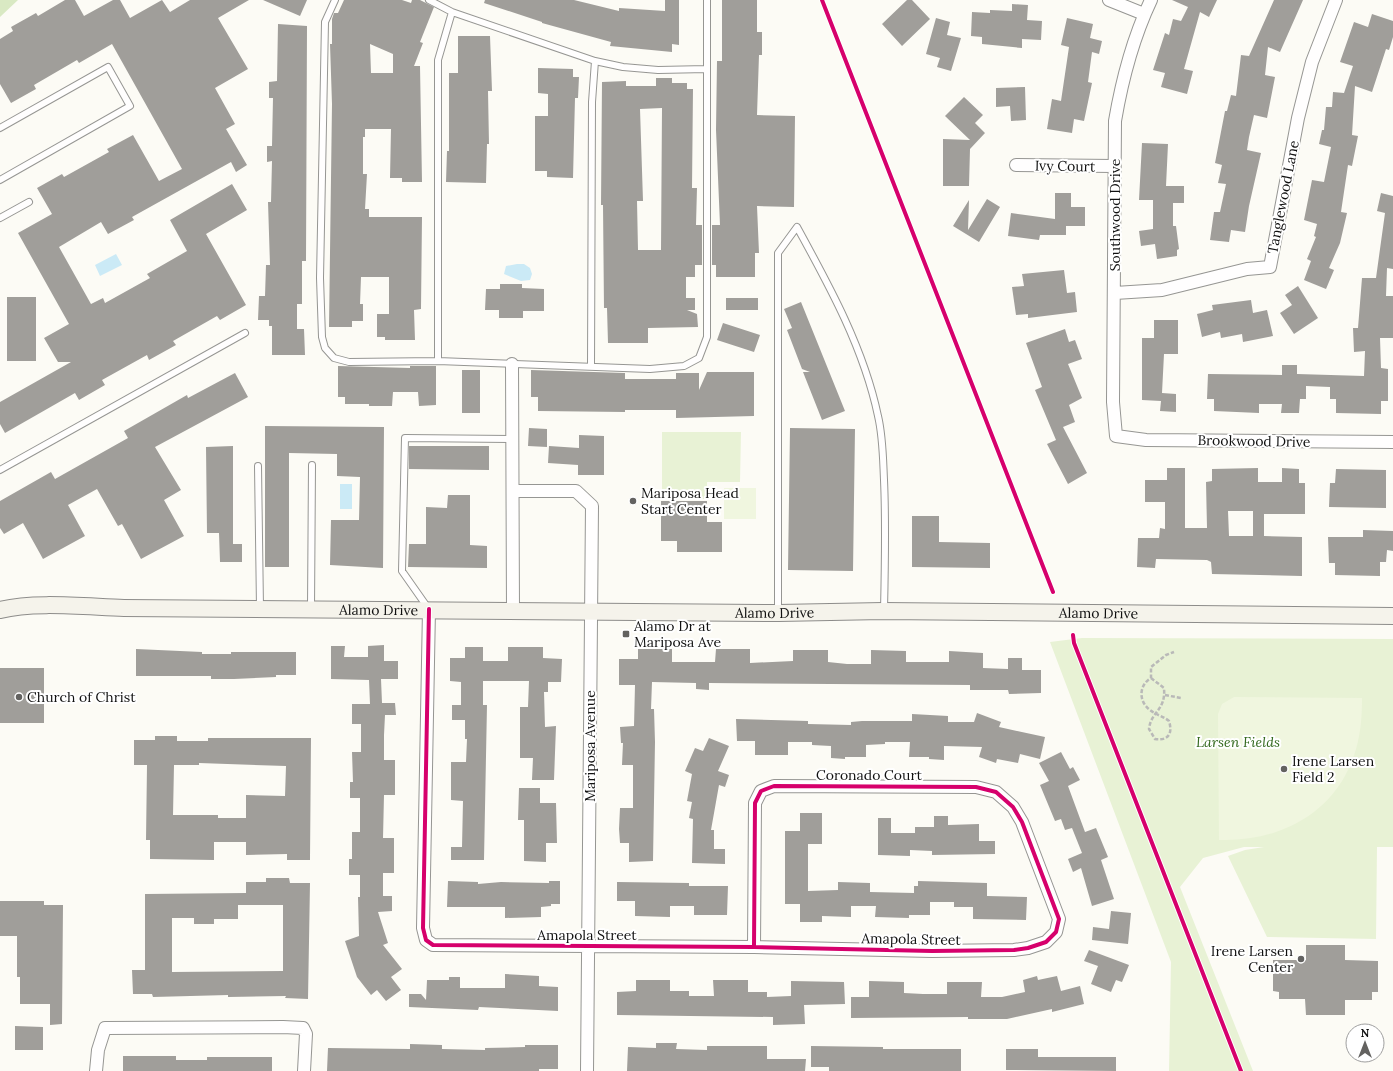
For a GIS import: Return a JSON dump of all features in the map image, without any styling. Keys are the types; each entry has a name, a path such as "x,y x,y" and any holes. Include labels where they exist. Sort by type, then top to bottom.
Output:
{"main road":[{"name":"Alamo Drive","path":"4,606 590,610 778,613 884,611 1393,616"}],"street":[{"path":"1109,0 1144,14"},
{"name":"Southwood Drive","path":"1116,436 1113,402 1115,293 1115,121 1122,83 1144,14 1151,0"},
{"name":"Tanglewood Lane","path":"1115,293 1162,290 1247,269 1270,267 1301,104 1312,62 1336,0"},
{"name":"Ivy Court","path":"1016,165 1114,166"},
{"path":"512,364 513,610"},
{"name":"Brookwood Drive","path":"1116,436 1146,440 1393,442"},
{"name":"Mariposa Avenue","path":"513,491 576,491 592,506 587,1071"},
{"name":"Amapola Street","path":"429,609 424,934 430,943 437,946 754,947 932,951 1014,950 1039,945 1052,938 1059,926 1058,914"},
{"name":"Coronado Court","path":"754,947 755,803 761,791 774,786 976,787 996,792 1013,807 1022,822 1058,914"},
{"path":"96,1071 98,1050 105,1028 283,1027 303,1028 306,1034 304,1071"}],"lane":[{"path":"335,0 325,22 320,278 322,337 325,348 334,358 349,362 438,361 650,369 684,366 699,358 707,337 707,0"},
{"path":"429,0 452,12 595,61 622,67 651,69 707,69"},
{"path":"438,361 438,60 452,12"},
{"path":"591,366 592,102 595,61"},
{"path":"0,128 108,68 130,106 0,180"},
{"path":"0,218 29,202"},
{"path":"778,613 778,253 797,227 834,297 860,357 878,417 883,457 887,535 884,611"},
{"path":"0,470 245,333"},
{"path":"429,609 402,571 405,438 512,439"},
{"path":"311,608 312,465"},
{"path":"258,466 260,608"}],"path":[{"path":"1151,678 1164,688 1164,702 1156,714 1149,723 1148,729 1155,739 1163,740 1168,738 1170,726 1164,717 1156,714 1148,709 1141,694 1142,687 1151,678 1151,667 1166,655 1174,652"},
{"path":"1164,695 1181,698"}],"green space":[{"path":"0,0 18,0 0,17"},
{"path":"662,432 741,432 740,482 707,482 707,499 687,499 679,492 662,492"},
{"path":"724,488 756,488 756,519 724,519"},
{"name":"Larsen Fields","path":"1082,638 1393,639 1393,847 1377,847 1376,939 1267,937 1228,856 1245,850 1264,847 1244,847 1203,858 1180,887 1253,1071 1169,1071 1171,962 1050,642"},
{"name":"Irene Larsen Field 2","path":"1234,697 1362,698 1361,724 1356,749 1347,771 1336,790 1321,806 1304,819 1285,829 1242,839 1219,840 1218,714 1222,704"}],"water":[{"path":"116,254 122,265 100,276 95,265"},
{"path":"524,264 530,268 532,274 530,280 521,281 504,274 506,266"},
{"path":"340,484 352,484 352,509 340,509"}],"building":[{"path":"65,0 75,0 84,16 113,0 120,0 130,18 162,0 170,12 190,0 249,0 218,18 248,69 215,88 235,124 226,129 247,165 236,172 231,162 132,217 134,220 108,234 101,222 59,247 91,304 103,298 105,303 150,278 147,274 187,251 170,220 232,184 247,210 206,234 246,305 220,320 217,316 173,341 176,345 149,360 147,355 102,380 105,385 79,400 75,393 5,433 0,424 0,402 71,362 58,362 44,338 69,324 18,233 52,214 37,188 62,174 64,177 109,152 107,149 133,135 159,181 182,169 112,44 79,63 77,60 34,85 36,89 11,103 0,84 0,39 13,31 11,27 36,13 38,16"},
{"path":"263,0 307,0 300,16"},
{"path":"344,0 402,0 411,3 412,0 420,0 434,7 420,42 423,43 414,66 420,66 422,182 402,182 402,178 390,178 391,129 365,129 365,137 363,137 363,174 367,174 365,209 369,209 369,217 422,217 421,309 414,310 415,340 385,340 385,337 377,337 377,314 389,314 389,277 361,277 360,304 363,304 363,321 352,321 352,327 329,327 332,104 330,44 332,44 332,19 334,13 338,13","holes":["370,44 393,54 393,73 371,73"]},
{"path":"485,0 574,0 619,11 619,8 665,11 665,0 679,0 679,45 672,44 672,52 610,46 611,42 542,23 484,3"},
{"path":"722,0 757,0 757,32 762,32 762,55 759,55 757,115 795,116 794,207 757,206 759,253 755,253 755,277 716,277 716,265 712,265 712,225 720,225 716,130 717,61 722,61"},
{"path":"907,0 912,0 930,19 902,46 882,24"},
{"path":"1172,0 1217,0 1209,17 1200,12 1184,69 1193,71 1187,94 1161,87 1165,73 1153,70 1165,33 1169,35 1173,19 1181,21 1188,7"},
{"path":"1274,0 1303,0 1280,52 1268,47 1265,75 1275,77 1267,118 1254,115 1249,137 1247,150 1261,153 1249,206 1245,232 1231,230 1229,242 1210,240 1214,212 1220,212 1226,184 1218,183 1222,165 1215,163 1225,111 1227,111 1231,95 1236,96 1241,55 1249,56"},
{"path":"1012,4 1028,5 1027,20 1042,21 1041,40 1022,39 1022,48 982,44 982,37 971,36 972,12 990,13 990,10 1012,11"},
{"path":"1372,14 1393,21 1393,37 1389,50 1386,49 1372,92 1355,86 1352,135 1358,136 1352,166 1348,165 1341,212 1347,213 1340,243 1329,268 1334,270 1326,289 1304,280 1311,261 1307,259 1316,237 1314,236 1317,224 1304,220 1312,180 1324,182 1331,147 1319,144 1322,130 1324,130 1326,107 1332,107 1333,92 1344,93 1353,66 1340,62 1354,22 1368,27"},
{"path":"936,18 950,22 947,35 961,38 951,71 937,67 940,58 926,54"},
{"path":"1067,18 1093,24 1090,38 1102,41 1099,54 1092,52 1088,82 1092,83 1084,121 1074,119 1072,133 1047,129 1052,99 1061,101 1069,47 1061,45"},
{"path":"278,24 307,26 306,261 302,261 302,304 297,304 297,329 304,329 305,355 272,355 272,326 269,326 269,320 258,320 259,296 265,296 266,265 270,265 268,202 271,202 272,161 267,162 267,146 272,146 273,98 269,98 269,82 277,81"},
{"path":"458,36 490,36 492,91 488,91 489,144 487,144 486,183 446,182 447,151 449,151 449,73 458,73"},
{"path":"538,68 573,69 573,77 579,77 578,98 575,98 573,178 547,177 547,171 535,171 535,116 548,116 548,94 538,93"},
{"path":"656,78 672,78 672,83 687,83 687,89 693,89 692,188 697,188 696,225 702,225 702,265 695,265 695,277 686,277 686,298 695,298 695,310 687,310 697,314 698,327 648,328 648,343 608,343 607,308 604,308 603,205 601,205 602,82 626,81 626,86 656,86","holes":["662,108 661,250 638,250 637,201 643,201 640,109"]},
{"path":"1025,87 1026,120 1011,121 1010,106 996,107 996,88"},
{"path":"964,97 983,115 975,123 985,133 970,149 969,186 943,186 943,139 970,140 945,116"},
{"path":"1142,143 1168,144 1166,186 1184,186 1184,203 1173,203 1173,226 1176,226 1179,249 1177,250 1177,256 1157,259 1155,244 1141,246 1139,231 1153,229 1153,200 1139,200"},
{"path":"1055,193 1071,193 1071,207 1085,207 1085,226 1066,226 1066,235 1040,235 1039,240 1008,236 1011,213 1055,219"},
{"path":"1381,193 1393,196 1393,269 1387,268 1386,296 1393,296 1393,338 1380,338 1381,368 1388,369 1388,401 1381,401 1381,414 1336,413 1336,399 1330,399 1330,387 1306,386 1306,399 1300,399 1299,413 1281,413 1282,404 1259,404 1259,413 1214,411 1214,399 1207,399 1208,374 1282,375 1282,365 1297,365 1297,374 1364,376 1365,351 1354,352 1353,328 1358,328 1362,278 1376,278 1385,213 1377,211"},
{"path":"987,199 1000,207 979,242 953,226 969,200 968,230"},
{"path":"1064,270 1067,293 1075,292 1077,312 1028,318 1028,314 1016,315 1012,287 1024,286 1022,274"},
{"path":"500,284 522,284 522,288 544,289 544,311 523,311 523,318 499,318 499,310 485,310 486,289 500,289"},
{"path":"1298,286 1318,318 1294,334 1280,313 1292,305 1285,295"},
{"path":"7,297 36,297 36,361 7,361"},
{"path":"726,298 758,298 758,310 726,310"},
{"path":"1251,300 1253,313 1267,310 1273,336 1243,342 1242,334 1221,338 1220,332 1202,337 1197,314 1213,310 1212,305"},
{"path":"801,302 845,411 822,420 803,372 810,372 802,369 787,330 792,328 784,309"},
{"path":"1154,320 1178,320 1178,354 1164,354 1162,393 1176,394 1176,412 1160,411 1161,401 1142,400 1142,338 1154,338"},
{"path":"723,323 760,335 754,352 717,340"},
{"path":"1065,329 1069,342 1075,340 1082,359 1068,364 1082,398 1069,405 1075,422 1063,427 1087,473 1068,484 1047,444 1056,440 1035,390 1042,387 1026,343"},
{"path":"338,366 410,368 410,366 436,366 436,405 419,406 418,392 393,392 392,406 345,404 345,397 338,397"},
{"path":"462,370 480,370 480,413 462,413"},
{"path":"531,370 625,373 625,379 676,379 676,373 699,373 699,390 707,372 754,372 754,416 676,418 676,410 625,410 625,412 538,411 538,397 531,397"},
{"path":"235,373 248,397 155,447 181,490 164,500 184,536 141,559 122,524 118,526 97,489 68,505 85,536 43,559 23,523 4,534 0,528 0,501 51,472 55,479 128,438 124,431 187,395 188,398"},
{"path":"265,426 384,427 383,568 330,565 331,520 359,520 360,477 337,476 337,454 289,453 289,567 265,567"},
{"path":"529,428 547,429 547,447 528,446"},
{"path":"790,428 855,429 853,571 788,570"},
{"path":"579,435 604,436 604,475 578,475 578,465 548,463 549,446 579,448"},
{"path":"233,446 233,544 242,544 242,562 220,562 219,533 207,533 206,447"},
{"path":"409,446 489,446 489,470 409,469"},
{"path":"1167,468 1185,468 1185,528 1207,528 1206,482 1212,481 1212,469 1258,468 1258,482 1282,482 1282,468 1299,469 1299,483 1305,483 1305,514 1264,514 1264,536 1302,537 1302,576 1212,574 1211,562 1207,560 1156,559 1155,568 1137,567 1138,538 1159,538 1160,528 1165,529 1165,502 1145,502 1145,480 1167,480","holes":["1228,511 1253,511 1253,536 1229,536"]},
{"path":"1336,469 1386,470 1386,508 1329,507 1330,483 1335,483"},
{"path":"448,495 470,495 470,545 487,546 487,568 408,567 409,544 426,544 426,507 447,508"},
{"path":"661,501 707,501 707,522 722,522 722,552 677,552 677,541 661,541"},
{"path":"912,516 939,516 939,542 990,543 990,568 912,567"},
{"path":"1363,530 1393,531 1393,551 1387,550 1386,562 1380,562 1380,576 1335,575 1335,563 1329,563 1328,537 1363,537"},
{"path":"384,645 384,661 398,661 398,679 381,679 382,703 395,703 396,715 385,715 384,735 384,760 395,760 395,795 384,795 383,838 394,838 394,873 383,873 383,896 392,896 392,911 378,912 388,943 383,945 402,969 391,977 401,990 386,1001 377,990 371,995 357,977 345,941 359,936 358,897 360,897 360,875 349,875 349,859 352,859 352,832 360,832 360,798 350,798 350,782 353,782 352,752 361,752 361,724 352,724 352,704 370,704 369,680 331,679 331,646 345,646 344,657 368,657 368,646"},
{"path":"465,647 483,647 483,661 508,661 508,647 543,647 543,658 562,659 561,682 548,682 548,692 544,692 545,727 556,726 554,780 532,780 533,758 520,758 520,707 528,707 529,681 483,681 483,705 487,705 484,860 451,860 451,847 462,847 463,801 451,800 451,762 466,762 467,739 465,739 465,720 452,720 452,705 461,705 461,682 450,681 450,658 465,658"},
{"path":"136,649 202,652 202,654 231,654 231,652 296,652 296,675 276,675 276,677 234,679 211,679 211,676 136,676"},
{"path":"638,649 672,649 672,662 715,662 716,649 750,649 750,663 793,661 793,650 828,650 828,662 847,664 871,664 871,650 906,651 906,662 949,662 949,651 983,653 983,668 1008,669 1008,658 1022,658 1022,670 1041,670 1041,693 1009,694 1008,690 970,690 970,685 709,683 709,690 696,689 696,683 652,682 651,709 654,709 655,742 653,861 629,862 629,843 620,843 619,829 620,808 633,808 633,765 622,765 623,743 621,743 620,727 634,726 635,685 619,685 619,659 638,659"},
{"path":"0,668 44,668 44,723 0,723"},
{"path":"977,713 1001,722 999,727 1045,737 1040,759 1020,754 1018,763 997,759 996,763 979,757 982,747 944,746 944,760 929,759 929,757 909,757 910,742 885,742 885,744 866,745 866,757 845,757 845,759 831,758 831,746 812,745 812,742 788,742 788,755 755,755 755,741 737,741 736,719 808,721 808,724 851,725 851,722 862,721 912,721 912,714 948,716 948,722 974,722"},
{"path":"155,736 177,736 177,741 208,741 208,738 311,738 310,860 287,860 287,854 246,855 246,842 214,842 214,860 150,859 150,840 146,840 147,765 134,765 134,740 155,740","holes":["199,763 286,766 285,796 246,795 246,818 218,818 218,815 173,815 174,765 199,765"]},
{"path":"709,738 729,746 718,771 729,775 725,787 719,785 711,830 714,830 714,849 725,849 725,864 692,863 693,819 689,818 692,802 687,801 692,774 685,771 695,748 703,751"},
{"path":"1061,752 1070,769 1073,767 1080,780 1068,786 1085,832 1096,828 1108,857 1101,860 1114,899 1092,906 1081,868 1073,872 1068,859 1082,853 1072,828 1065,830 1061,819 1055,821 1040,785 1049,781 1039,763"},
{"path":"519,788 540,788 540,803 556,803 557,843 546,843 546,862 524,861 524,820 518,820"},
{"path":"800,813 822,813 822,844 808,844 808,891 838,890 838,882 870,883 870,892 914,893 914,886 918,886 918,881 987,883 987,896 1027,897 1026,920 973,919 973,907 954,907 954,902 930,902 930,915 909,915 909,918 875,917 876,906 851,906 851,917 822,916 822,922 800,922 800,904 785,904 785,831 800,831"},
{"path":"934,816 948,816 948,825 979,824 979,841 995,841 995,854 932,855 932,851 910,850 910,856 878,855 878,818 891,818 891,833 915,833 915,827 934,827"},
{"path":"266,878 289,878 290,883 310,883 308,999 285,998 286,996 228,997 228,995 153,997 152,994 133,994 132,970 145,970 145,894 246,893 246,882 266,882","holes":["238,905 283,905 283,971 172,972 172,918 194,918 194,924 214,924 214,919 238,919"]},
{"path":"448,881 478,882 478,884 501,882 549,883 549,881 560,881 560,904 551,904 551,906 541,907 541,917 505,918 505,907 447,907"},
{"path":"617,882 689,883 689,886 728,886 727,915 694,915 694,906 670,906 670,917 635,916 635,901 617,901"},
{"path":"0,901 44,901 44,905 63,905 62,1024 50,1025 50,1004 20,1004 20,977 17,977 17,936 0,936"},
{"path":"1111,911 1131,913 1128,944 1092,940 1093,927 1109,929"},
{"path":"1306,945 1345,945 1345,960 1378,961 1378,992 1372,992 1372,1000 1345,1000 1345,1015 1306,1015 1305,999 1279,999 1279,992 1273,991 1273,960 1306,960"},
{"path":"1089,950 1129,965 1122,982 1116,980 1111,992 1091,984 1098,966 1084,961"},
{"path":"505,974 539,976 539,986 558,987 558,1011 479,1007 478,1010 409,1007 409,994 421,994 426,1000 427,980 449,980 449,977 460,977 460,988 505,988"},
{"path":"1037,976 1038,980 1057,976 1061,991 1080,986 1084,1004 1052,1012 1052,1009 1007,1019 968,1019 968,1017 851,1018 851,997 869,997 869,981 904,982 904,993 923,994 947,994 947,982 982,982 981,997 1002,997 1025,992 1023,980"},
{"path":"636,980 670,980 670,991 689,991 689,996 714,996 713,980 748,980 748,992 767,992 767,997 791,996 791,981 844,982 845,1004 804,1005 805,1024 773,1025 773,1017 617,1015 617,992 636,991"},
{"path":"15,1026 43,1027 43,1050 15,1050"},
{"path":"656,1043 677,1043 676,1049 707,1050 707,1046 767,1046 767,1059 806,1059 805,1071 627,1071 628,1047 656,1048"},
{"path":"410,1044 442,1045 442,1049 485,1050 485,1048 525,1047 525,1045 558,1045 558,1069 539,1069 539,1071 327,1071 328,1048 410,1049"},
{"path":"811,1046 883,1047 883,1049 961,1049 961,1071 829,1071 829,1067 811,1067"},
{"path":"1006,1049 1038,1049 1038,1057 1116,1057 1116,1071 1006,1070"},
{"path":"123,1056 176,1056 176,1060 207,1060 207,1057 272,1057 272,1071 123,1071"}],"cycle path":[{"path":"822,0 1053,592"},
{"path":"429,609 423,928 426,940 433,945 754,947 932,951 1014,950 1028,948 1046,942 1056,932 1059,919 1022,822 1013,807 996,792 976,787 774,786 761,791 755,803 754,947"},
{"path":"1073,635 1074,643 1241,1071"}],"place":[{"name":"Mariposa Head Start Center","path":"633,501"},
{"name":"Alamo Dr at Mariposa Ave","path":"626,634"},
{"name":"Church of Christ","path":"19,697"},
{"name":"Irene Larsen Field 2","path":"1284,769"},
{"name":"Irene Larsen Center","path":"1301,959"}]}
